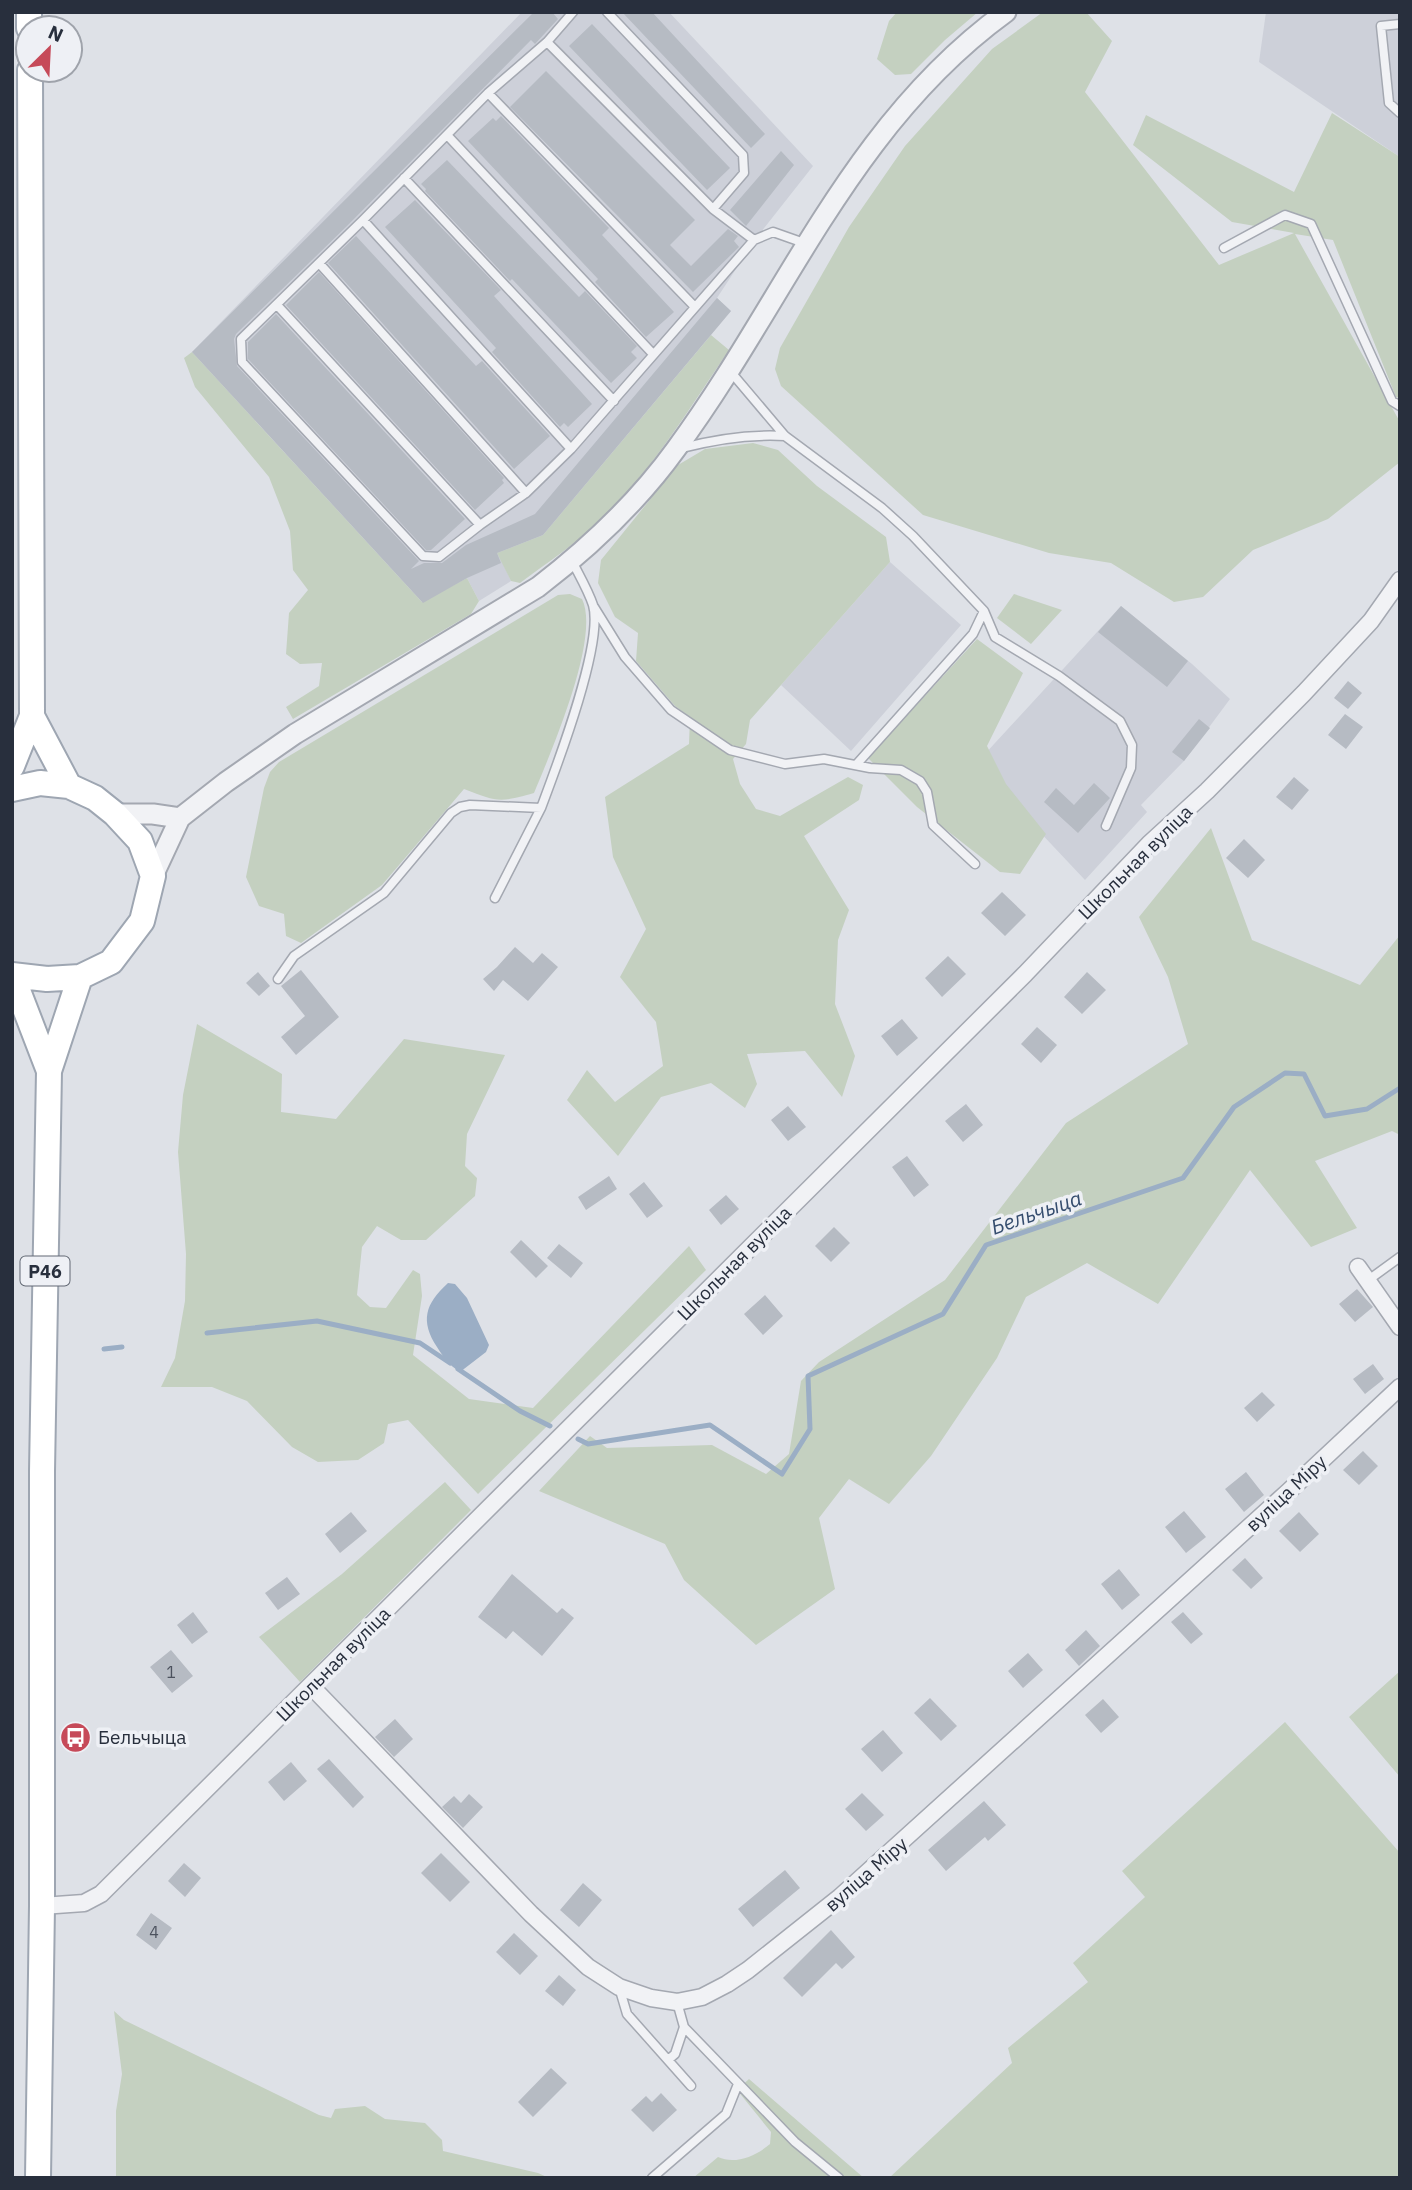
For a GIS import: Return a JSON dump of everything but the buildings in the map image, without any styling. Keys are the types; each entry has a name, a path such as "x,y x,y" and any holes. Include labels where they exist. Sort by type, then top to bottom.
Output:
{"main road":[{"path":"12,766 32,716 30,84"},
{"path":"32,716 69,786"},
{"path":"12,789 40,783 69,786 95,797 140,841 153,876"},
{"name":"Р46","path":"49,1071 12,975 47,979 80,977 111,962 142,921 153,876"},
{"name":"Р46","path":"38,2178 42,1906 42,1472 49,1071 80,977"}],"street":[{"path":"153,876 180,818 226,782 295,734 538,587 607,530 676,449 730,371 849,177 888,124 938,69 982,29 1006,12"},
{"name":"Школьная вуліца","path":"42,1906 84,1903 101,1894 933,1063 1025,975 1149,844 1207,791 1294,703 1371,621 1400,580"},
{"path":"115,814 153,814 180,818"},
{"path":"1363,1274 1400,1327"},
{"name":"вуліца Міру","path":"312,1686 531,1914 588,1967 619,1987 651,1998 677,2002 702,1997 727,1984 840,1897 1289,1491 1400,1387"}],"lane":[{"path":"573,12 547,42 488,93 242,339 242,362 424,556 439,557 480,524 526,493 571,449 754,240 773,232 807,244"},
{"path":"607,12 743,155 744,173 713,209"},
{"path":"1400,24 1381,26 1389,103 1400,113"},
{"path":"547,42 713,209 754,240"},
{"path":"488,93 694,306"},
{"path":"447,135 653,354"},
{"path":"404,178 614,401"},
{"path":"1224,248 1284,215 1311,224 1392,401 1400,406"},
{"path":"363,220 571,449"},
{"path":"319,263 526,493"},
{"path":"277,305 480,524"},
{"path":"730,371 785,436 882,508 913,536 984,611 995,637 1059,676 1120,721 1132,745 1131,768 1106,826"},
{"path":"676,449 712,440 764,435 785,436"},
{"path":"572,561 594,607 625,657 671,710 730,750 785,764 824,759 901,770 920,781 927,792 933,825 975,864"},
{"path":"495,898 541,808 564,746 592,648 594,607"},
{"path":"856,765 973,634 984,611"},
{"path":"278,979 294,956 384,892 451,813 460,807 470,805 541,808"},
{"path":"1363,1274 1400,1257"},
{"path":"619,1987 627,2014 691,2086"},
{"path":"677,2002 684,2027 795,2142 839,2178"},
{"path":"668,2060 675,2053 684,2027"},
{"path":"652,2178 726,2114 738,2084"}],"shaded area":[{"path":"522,12 669,12 813,166 757,237 717,298 731,311 543,535 498,553 511,581 479,601 467,578 423,603 192,352"},
{"path":"1266,12 1400,12 1400,157 1259,62"},
{"path":"890,562 961,625 851,751 781,685"},
{"path":"1121,606 1230,699 1184,761 1141,805 1147,812 1085,880 1036,828 972,768"}],"green space":[{"path":"897,12 978,12 911,74 895,75 877,59 889,21"},
{"path":"1043,12 1086,12 1112,41 1085,92 1219,265 1294,233 1232,222 1133,145 1146,115 1294,192 1332,113 1400,157 1400,398 1396,397 1333,240 1295,234 1400,422 1400,462 1328,519 1253,550 1203,597 1174,602 1111,563 1049,553 923,515 781,386 775,369 780,348 849,227 905,146 992,49"},
{"path":"711,335 729,350 669,439 636,482 600,521 571,545 520,583 511,581 497,553 543,535"},
{"path":"192,352 422,602 467,578 479,601 471,614 293,719 286,707 319,686 322,663 300,664 286,654 289,613 308,590 293,570 290,531 269,477 195,387 184,358"},
{"path":"753,443 778,450 817,486 886,537 890,562 750,720 746,744 733,759 740,784 756,809 780,816 848,777 863,785 859,800 804,836 849,910 838,940 835,1004 855,1056 842,1097 805,1051 747,1054 757,1084 745,1108 711,1083 661,1097 618,1156 567,1100 587,1070 615,1102 663,1066 656,1022 620,977 646,929 613,857 605,797 689,744 690,717 675,706 636,661 638,633 615,617 598,583 601,560 678,465 705,449"},
{"path":"570,594 582,599 586,617 585,640 572,695 534,793 498,800 464,789 382,885 301,943 286,936 284,914 259,906 246,877 264,788 270,772 279,762 558,595"},
{"path":"1014,594 1062,610 1031,644 997,618"},
{"path":"977,639 1023,673 987,746 1006,784 1046,834 1020,874 1000,872 917,807 868,758"},
{"path":"1211,828 1252,940 1360,985 1400,935 1400,1135 1392,1131 1315,1161 1357,1228 1311,1247 1250,1170 1158,1304 1087,1263 1026,1297 997,1358 931,1456 889,1504 849,1479 819,1518 835,1589 756,1645 684,1580 665,1544 539,1491 590,1436 607,1448 712,1445 766,1474 789,1454 801,1381 819,1362 945,1280 1066,1123 1188,1044 1168,977 1139,917"},
{"path":"197,1024 282,1074 281,1112 336,1119 404,1039 505,1055 467,1134 465,1166 477,1178 475,1196 426,1240 401,1240 377,1226 362,1247 357,1295 370,1307 386,1308 413,1270 420,1274 422,1296 413,1355 469,1399 533,1408 689,1246 706,1270 478,1494 408,1420 388,1424 384,1443 358,1460 318,1462 292,1447 247,1401 212,1387 161,1387 175,1358 185,1301 186,1254 178,1152 183,1095"},
{"path":"445,1482 471,1510 300,1682 259,1637 342,1574"},
{"path":"1400,1671 1400,1777 1349,1717"},
{"path":"1285,1722 1400,1853 1400,2178 889,2178 1012,2063 1008,2048 1088,1982 1073,1963 1145,1897 1122,1871"},
{"path":"114,2011 124,2020 319,2115 331,2118 335,2109 365,2106 385,2119 425,2123 442,2140 443,2151 538,2173 549,2178 116,2178 116,2111 122,2074"},
{"path":"749,2079 864,2178 693,2178 718,2157 738,2160 770,2144 771,2132 737,2090"}],"water":[{"path":"448,1283 455,1284 467,1298 489,1345 486,1352 460,1372 440,1351 428,1329 430,1306"}],"waterway":[{"name":"Бельчыца","path":"578,1439 588,1444 710,1425 782,1474 810,1429 808,1376 943,1314 986,1245 1183,1178 1234,1107 1285,1073 1304,1074 1325,1116 1367,1109 1400,1088"},
{"name":"Бельчыца","path":"207,1333 317,1321 420,1343 450,1363"},
{"name":"Бельчыца","path":"104,1349 122,1347"},
{"name":"Бельчыца","path":"458,1369 520,1411 550,1426"}],"place":[{"name":"Бельчыца","path":"75,1737"}]}
